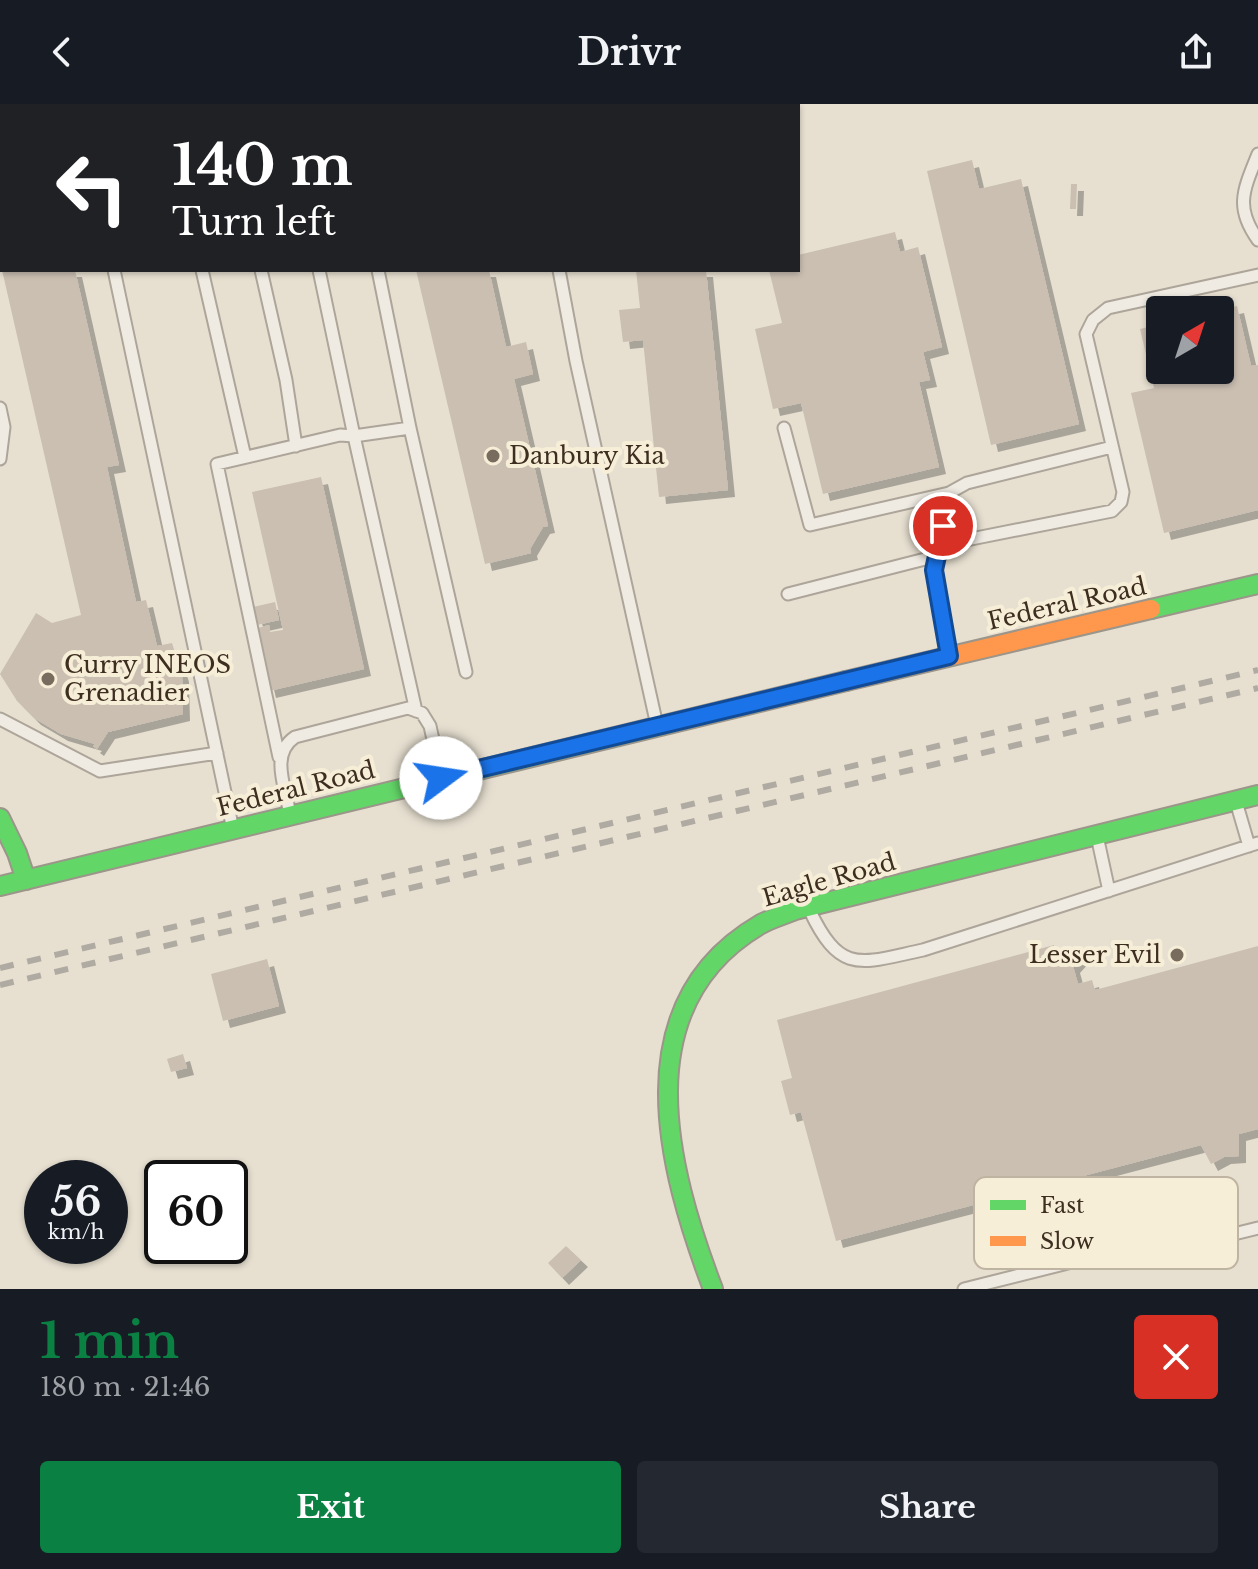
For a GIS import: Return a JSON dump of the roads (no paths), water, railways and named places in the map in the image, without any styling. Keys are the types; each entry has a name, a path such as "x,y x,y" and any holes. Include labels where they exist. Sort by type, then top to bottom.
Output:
{"main road":[{"name":"Federal Road","path":"0,886 1258,584"},
{"name":"Eagle Road","path":"713,1289 688,1216 670,1122 667,1075 673,1038 687,1002 706,970 730,945 761,924 808,907 1258,795"},
{"path":"0,818 26,880"}],"lane":[{"path":"1258,154 1243,191 1243,214 1258,240"},
{"path":"114,272 233,829"},
{"path":"202,272 245,457"},
{"path":"261,272 286,380 296,446"},
{"path":"319,272 416,711"},
{"path":"378,272 410,428 466,672"},
{"path":"559,272 576,361 657,726"},
{"path":"949,656 934,570 937,556 946,544 1112,511 1121,502 1123,492 1086,334 1093,320 1108,308 1258,275"},
{"path":"0,408 4,427 0,459"},
{"path":"290,815 217,464 340,435 410,428"},
{"path":"784,428 810,525 949,493 967,483 1112,447"},
{"path":"946,544 939,508 949,493"},
{"path":"788,594 937,556"},
{"path":"279,757 285,744 295,737 408,708 422,713 430,726 441,778"},
{"path":"0,719 100,771 217,753"},
{"path":"808,907 823,938 840,956 871,961 923,950 1254,845 1235,801"},
{"path":"1096,836 1109,891"},
{"path":"1238,1233 1258,1228"},
{"path":"964,1289 1044,1269"}],"railway":[{"path":"0,968 1258,670"},
{"path":"0,985 1258,688"}],"place":[{"name":"Danbury Kia","path":"493,456"},
{"name":"Curry INEOS Grenadier","path":"48,679"},
{"name":"Lesser Evil","path":"1177,955"}]}
